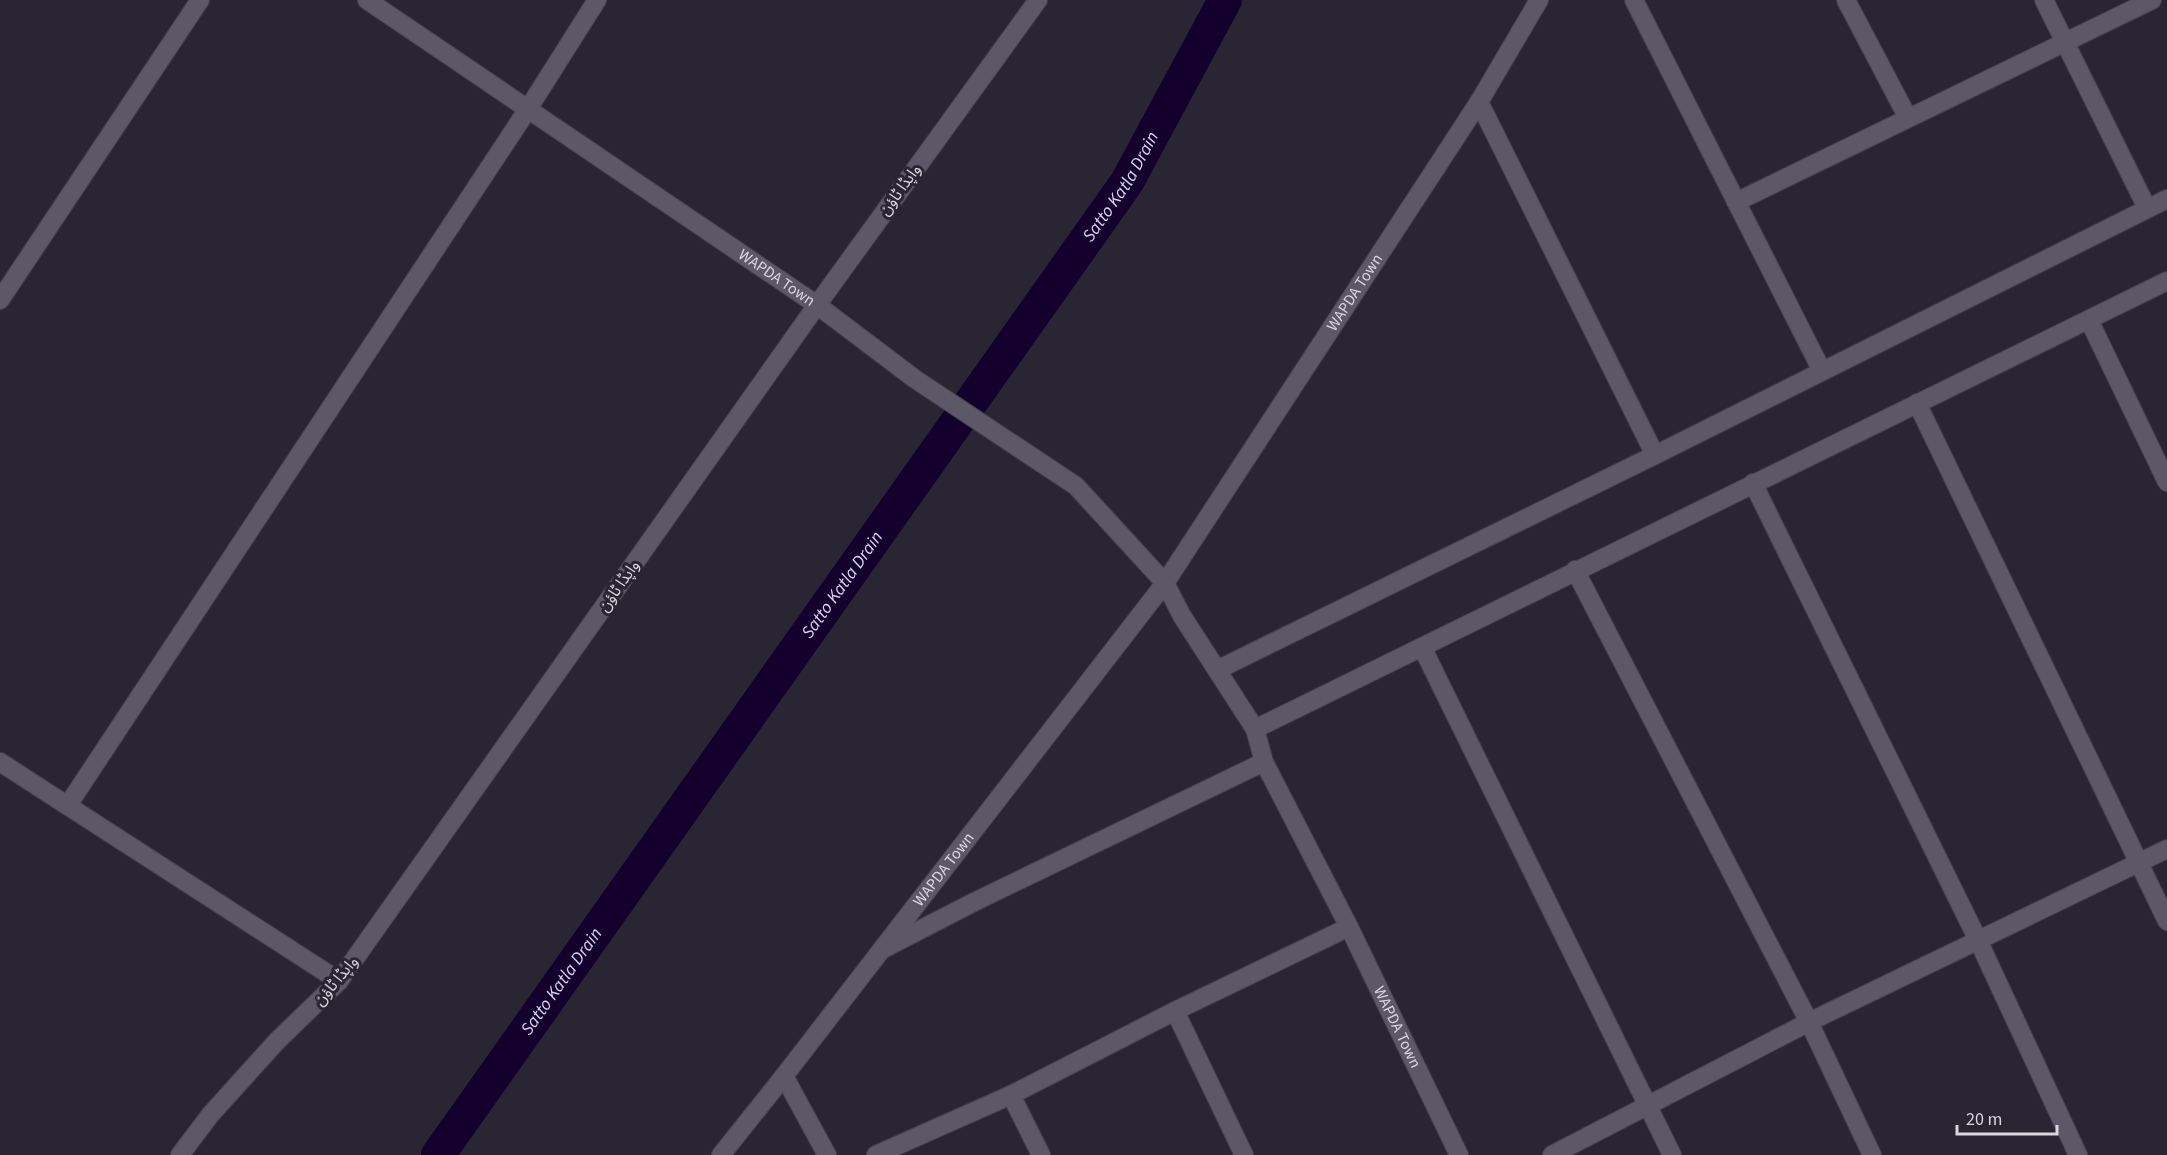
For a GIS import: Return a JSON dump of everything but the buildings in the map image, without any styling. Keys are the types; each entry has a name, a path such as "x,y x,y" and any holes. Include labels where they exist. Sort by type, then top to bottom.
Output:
{"street":[{"path":"0,300 200,0"},
{"name":"WAPDA Town","path":"366,0 817,305 915,379 1076,486 1164,583 1182,616 1255,729 1264,762 1349,927 1459,1155"},
{"path":"68,805 528,109 597,0"},
{"name":"واپڈا ٹاؤن","path":"180,1155 212,1114 277,1041 339,981 817,305 1038,0"},
{"name":"WAPDA Town","path":"721,1155 1164,583 1479,102 1539,0"},
{"path":"1634,0 1822,371"},
{"path":"1846,0 1908,118"},
{"path":"2044,0 2147,208"},
{"path":"1736,202 2152,0"},
{"path":"1479,102 1655,455"},
{"path":"1217,670 1655,455 2167,199"},
{"path":"1255,729 2167,281"},
{"path":"2089,320 2167,482"},
{"path":"1917,403 2167,921"},
{"path":"1754,483 1978,940 2078,1155"},
{"path":"1575,570 1809,1022 1872,1155"},
{"path":"1422,647 1672,1155"},
{"path":"0,762 339,981"},
{"path":"883,948 1264,762"},
{"path":"1552,1155 1809,1022 2167,849"},
{"path":"876,1155 1011,1095 1175,1011 1349,927"},
{"path":"1175,1011 1244,1155"},
{"path":"784,1076 826,1155"},
{"path":"1011,1095 1041,1155"}],"waterway":[{"name":"Satto Katla Drain","path":"438,1155 1127,182 1225,0"}]}
